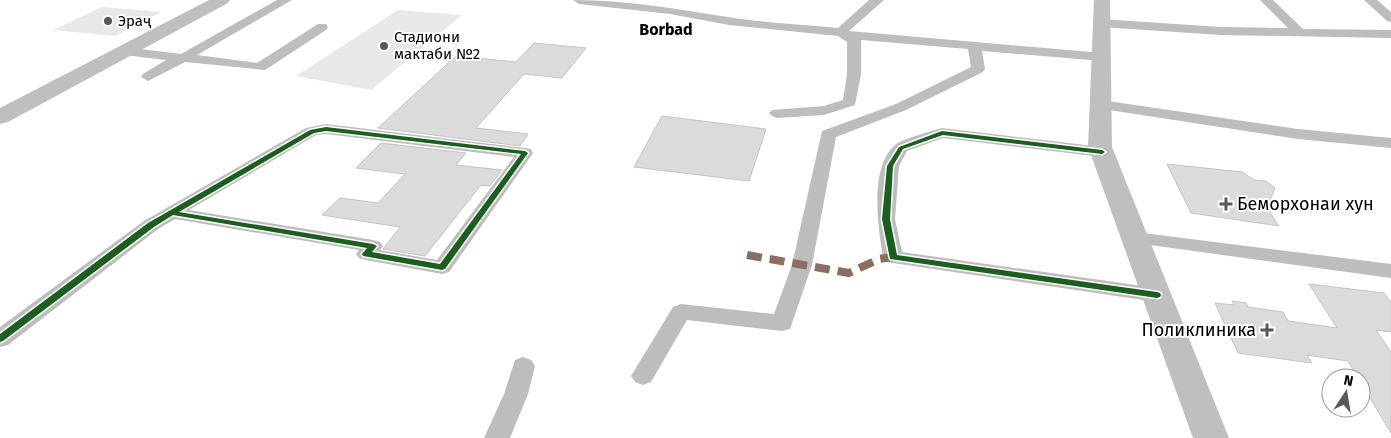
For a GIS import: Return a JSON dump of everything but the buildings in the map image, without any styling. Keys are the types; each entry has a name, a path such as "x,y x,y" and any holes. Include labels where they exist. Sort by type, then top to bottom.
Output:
{"street":[{"path":"0,117 222,0"},
{"path":"148,77 286,0"},
{"path":"579,0 670,10 729,21 1102,57"},
{"path":"670,10 694,0"},
{"path":"843,33 869,4 878,0"},
{"path":"1266,0 1299,32"},
{"path":"1370,0 1391,18"},
{"path":"1211,438 1100,147 1102,6 1222,31 1391,34"},
{"path":"124,51 260,67 322,27"},
{"path":"776,113 805,112 844,106 850,102 854,66 854,40 843,33"},
{"path":"643,376 681,312 782,323 802,266 828,134 871,120 978,69 974,46"},
{"path":"1101,105 1298,134 1391,143"},
{"path":"844,106 871,120"},
{"path":"0,339 152,224 312,131 326,129 525,153 442,267 366,254 373,246 172,213"},
{"path":"1102,152 942,133 901,148 890,166 886,219 893,257 1156,296"},
{"path":"1135,238 1391,271"},
{"path":"497,438 516,394 524,366"}],"shaded area":[{"name":"Эраҷ","path":"102,7 161,12 115,36 53,30"},
{"name":"Стадиони мактаби №2","path":"398,10 462,15 371,90 296,76"}],"marked path":[{"path":"747,255 849,273 879,259 893,257"}],"cycle path":[{"path":"0,339 151,225 312,131 326,129 525,153 442,267 366,254 373,246 172,213"},
{"path":"1102,152 942,133 901,148 890,166 886,219 893,257 1157,295"}],"place":[{"name":"Эраҷ","path":"108,21"},
{"name":"Стадиони мактаби №2","path":"384,46"},
{"name":"Беморхонаи хун","path":"1226,204"},
{"name":"Поликлиника","path":"1267,330"}],"district":[{"name":"Borbad","path":"666,29"}]}
